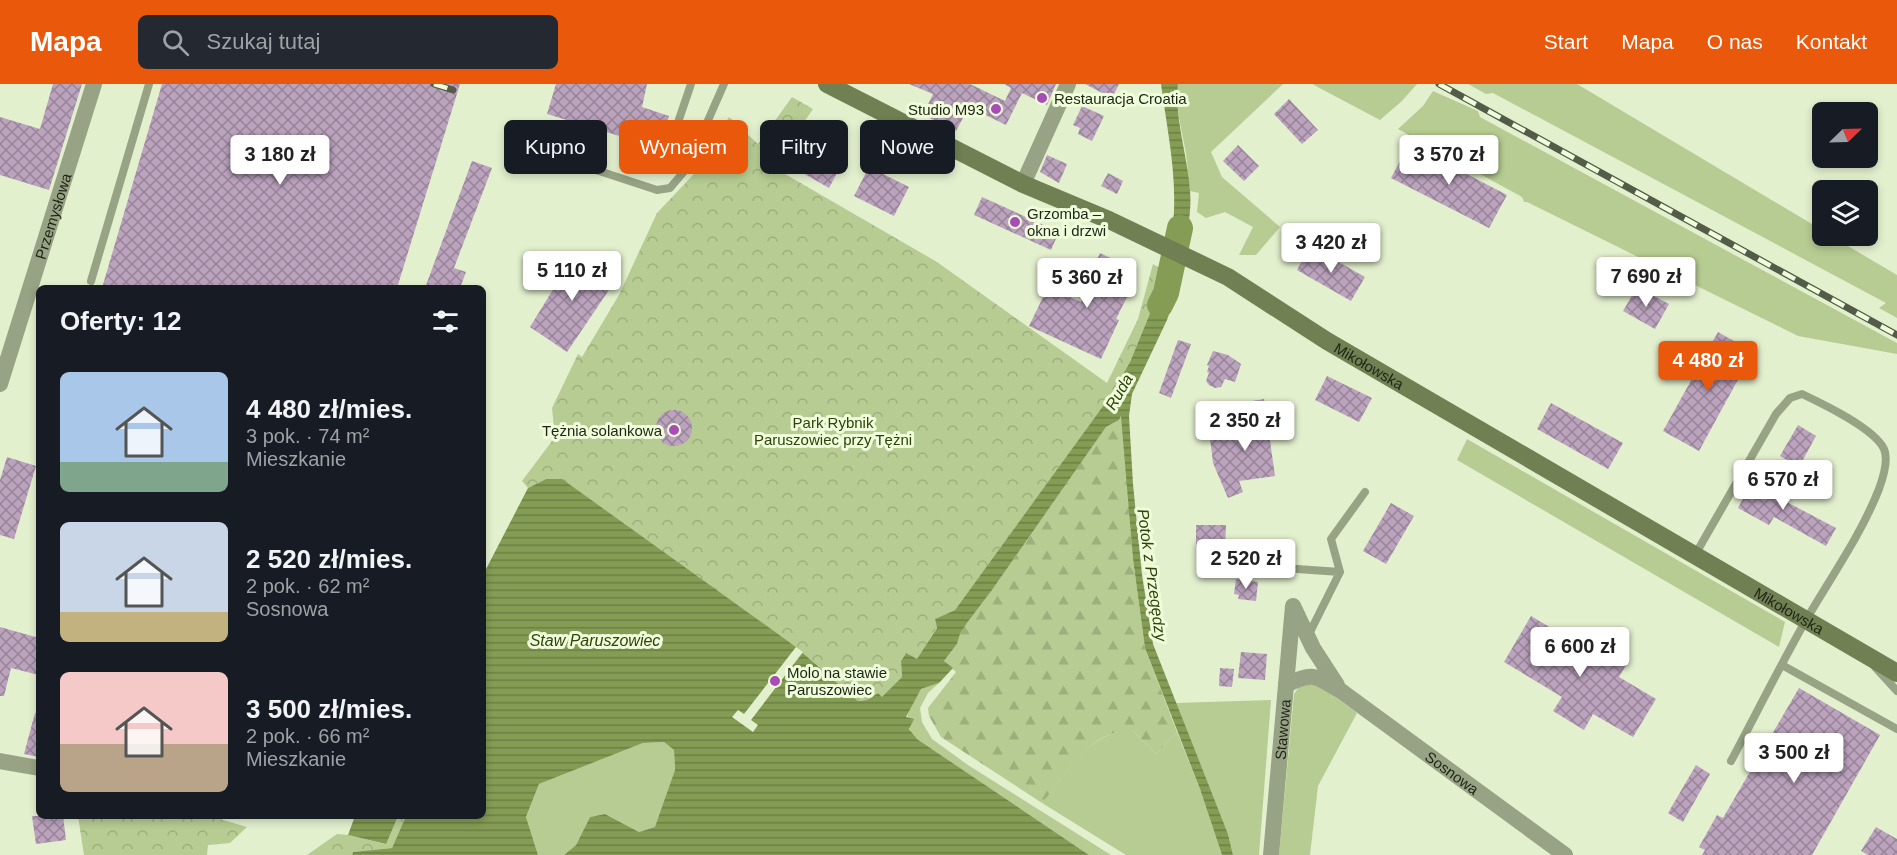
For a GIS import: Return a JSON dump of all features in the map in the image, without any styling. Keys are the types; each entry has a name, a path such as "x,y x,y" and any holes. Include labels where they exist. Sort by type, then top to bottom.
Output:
{"main road":[{"name":"Mikołowska","path":"827,84 1023,184 1158,242 1241,285 1327,341 1897,673"}],"street":[{"name":"Przemysłowa","path":"0,384 94,84"},
{"path":"1023,184 1068,84"},
{"name":"Stawowa","path":"1271,855 1293,606 1307,637"},
{"path":"1286,686 1304,677 1320,673 1307,637"},
{"name":"Sosnowa","path":"1289,653 1320,673 1341,691 1565,855"},
{"path":"0,761 36,767"}],"lane":[{"path":"91,281 149,84"},
{"path":"679,120 691,84"},
{"path":"607,174 657,190 670,188 687,168 724,84"},
{"path":"1695,555 1776,414 1790,398 1802,394 1823,404 1875,436 1885,451 1885,465 1879,489 1853,542 1806,620 1731,761"},
{"path":"1307,637 1340,572 1331,539 1365,492"},
{"path":"1297,569 1340,572"},
{"path":"1863,653 1897,691"},
{"path":"1782,665 1897,729"}],"green space":[{"path":"1178,84 1283,84 1211,152 1222,177 1280,227 1256,255 1239,255 1253,227 1225,212 1206,218 1197,212 1199,193 1190,191 1178,110"},
{"path":"1312,84 1417,84 1380,120"},
{"path":"1468,84 1577,84 1812,224 1812,246 1848,246 1897,275 1897,318 1879,308 1886,303 1493,93 1486,94"},
{"path":"1433,91 1478,111 1480,117 1897,343 1897,354 1798,336 1524,202 1522,197 1398,129 1423,106"},
{"name":"Park Rybnik Paruszowiec przy Tężni","path":"792,97 813,109 805,120 775,120"},
{"name":"Park Rybnik Paruszowiec przy Tężni","path":"748,135 758,144 760,141 760,174 785,174 937,262 1107,383 1138,319 1153,264 1167,272 1130,362 1111,395 955,610 935,619 937,627 917,660 905,654 901,661 902,677 882,698 878,693 867,700 858,701 796,647 546,479 528,488 522,481 555,437 552,408 578,354 582,357 619,295 657,213 693,174 748,174"},
{"path":"1122,414 1133,559 1145,648 1177,732 1156,754 1133,731 1117,732 1103,737 1080,755 1042,803 941,737 929,716 928,708 956,672 944,661 957,644 967,623 1106,427 1119,420"},
{"path":"1467,439 1785,622 1779,647 1457,460"},
{"path":"939,683 928,693 920,708 922,722 932,739 968,765 1111,855 1089,855 917,739 908,726 910,708 921,689"},
{"path":"1316,683 1357,713 1318,786 1310,855 1279,855 1294,694 1299,687"},
{"path":"1271,700 1259,855 1233,855 1228,834 1175,703"},
{"path":"1126,730 1133,731 1156,754 1177,732 1200,789 1222,855 1126,855 1042,803 1087,748 1111,734"},
{"path":"664,742 674,750 675,770 656,827 639,832 605,814 590,817 576,845 564,855 538,855 526,817 539,784 643,743"},
{"path":"78,819 220,819 247,827 230,843 208,845 207,855 84,855"},
{"path":"397,819 405,819 392,848 353,852 352,855 307,855 337,834 385,844"}],"water":[{"path":"1161,84 1178,84 1178,110 1190,198 1186,248 1171,240 1174,181"},
{"name":"Staw Paruszowiec","path":"1167,272 1181,280 1167,320 1132,394 1129,416 1142,575 1153,644 1228,834 1233,855 1222,855 1200,789 1145,648 1133,559 1121,416 1119,420 1106,427 967,623 957,644 944,661 953,668 939,683 921,689 906,717 914,719 909,729 917,739 1089,855 564,855 576,845 590,817 605,814 639,832 655,827 675,770 674,750 664,742 643,743 539,784 526,817 538,855 352,855 353,852 392,848 405,819 486,819 486,569 528,488 546,479 562,479 796,647 858,701 867,700 878,693 882,697 902,677 901,661 906,653 917,659 937,628 935,619 955,610 1111,395 1130,362"},
{"path":"354,819 397,819 386,844 348,835"}],"pier":[{"name":"Molo na stawie Paruszowiec","path":"796,647 803,652 751,720 758,725 753,732 732,717 738,710 744,714"}],"building":[{"path":"53,84 82,84 49,190 0,175 0,117 40,129"},
{"path":"162,84 460,84 398,285 103,285"},
{"path":"556,84 647,84 642,107 669,116 668,120 619,120 619,136 607,132 607,120 567,120 547,114"},
{"path":"909,84 970,84 1005,101 1011,88 1004,84 1056,84 1047,105 1022,93 1006,125 969,107 956,131 955,120 933,120 923,115 933,94"},
{"path":"1085,84 1119,84 1112,98"},
{"path":"1289,99 1318,130 1302,144 1274,114"},
{"path":"1082,106 1104,116 1092,141 1078,134 1080,128 1073,125"},
{"path":"1409,144 1507,195 1489,228 1391,178"},
{"path":"1238,145 1259,166 1244,181 1223,161"},
{"path":"1047,155 1067,164 1059,183 1040,172"},
{"path":"472,161 492,168 454,268 466,272 461,285 426,285"},
{"path":"1108,173 1123,181 1117,194 1101,186"},
{"path":"805,174 836,174 829,188"},
{"path":"865,174 883,174 909,187 894,216 854,196"},
{"path":"982,197 1059,232 1051,250 974,215"},
{"path":"1310,246 1365,277 1351,301 1297,270"},
{"path":"576,252 615,281 567,352 530,327"},
{"path":"1100,253 1135,270 1128,283 1133,285 1116,319 1119,320 1101,359 1029,326 1048,287 1081,302 1092,279 1086,276 1087,272"},
{"path":"1637,287 1669,304 1655,329 1623,311"},
{"path":"1718,332 1753,352 1699,451 1663,431"},
{"path":"1178,340 1191,344 1171,398 1159,393"},
{"path":"1213,351 1228,355 1241,364 1235,382 1225,379 1221,387 1215,388 1206,381 1209,373 1207,365"},
{"path":"1327,376 1372,398 1359,422 1315,400"},
{"path":"1264,399 1275,476 1239,481 1243,492 1228,498 1213,463 1210,438 1247,433 1244,409 1248,409 1247,402"},
{"path":"1551,403 1623,443 1608,469 1537,429"},
{"name":"Tężnia solankowa","path":"674,410 687,415 692,428 687,441 674,446 661,441 656,428 661,415"},
{"path":"1798,425 1816,436 1799,467 1780,456"},
{"path":"7,457 36,466 14,539 0,535 0,480"},
{"path":"1759,478 1786,493 1783,500 1836,528 1826,546 1774,517 1769,525 1738,508 1753,480"},
{"path":"1391,503 1414,516 1386,564 1363,551"},
{"path":"1196,525 1226,525 1225,547 1196,547"},
{"path":"1236,579 1258,582 1256,601 1238,599 1239,595 1234,594"},
{"path":"1531,616 1578,644 1582,638 1626,665 1619,677 1656,699 1633,737 1593,714 1584,730 1553,711 1562,697 1504,662"},
{"path":"0,627 36,637 36,674 11,668 4,696 0,696"},
{"path":"1241,652 1267,654 1265,680 1238,678"},
{"path":"1220,668 1234,669 1232,687 1219,686"},
{"path":"1799,688 1880,735 1812,855 1702,855 1705,850 1699,847 1717,815 1723,818"},
{"path":"35,713 36,713 36,756 24,754"},
{"path":"1696,765 1710,774 1683,822 1668,813"},
{"path":"32,816 36,816 36,819 63,819 66,840 36,844"},
{"path":"1876,827 1897,839 1897,855 1868,855 1861,851"}],"waterway":[{"name":"Ruda","path":"1160,305 1166,293 1180,228"}],"railway":[{"path":"434,84 453,90"},
{"path":"1439,84 1897,335"}],"place":[{"name":"Restauracja Croatia","path":"1042,98"},
{"name":"Studio M93","path":"996,109"},
{"name":"Grzomba – okna i drzwi","path":"1015,222"},
{"name":"Tężnia solankowa","path":"674,430"},
{"name":"Molo na stawie Paruszowiec","path":"775,681"}],"water label":[{"name":"Potok z Przegędzy","path":"1152,575"}]}
